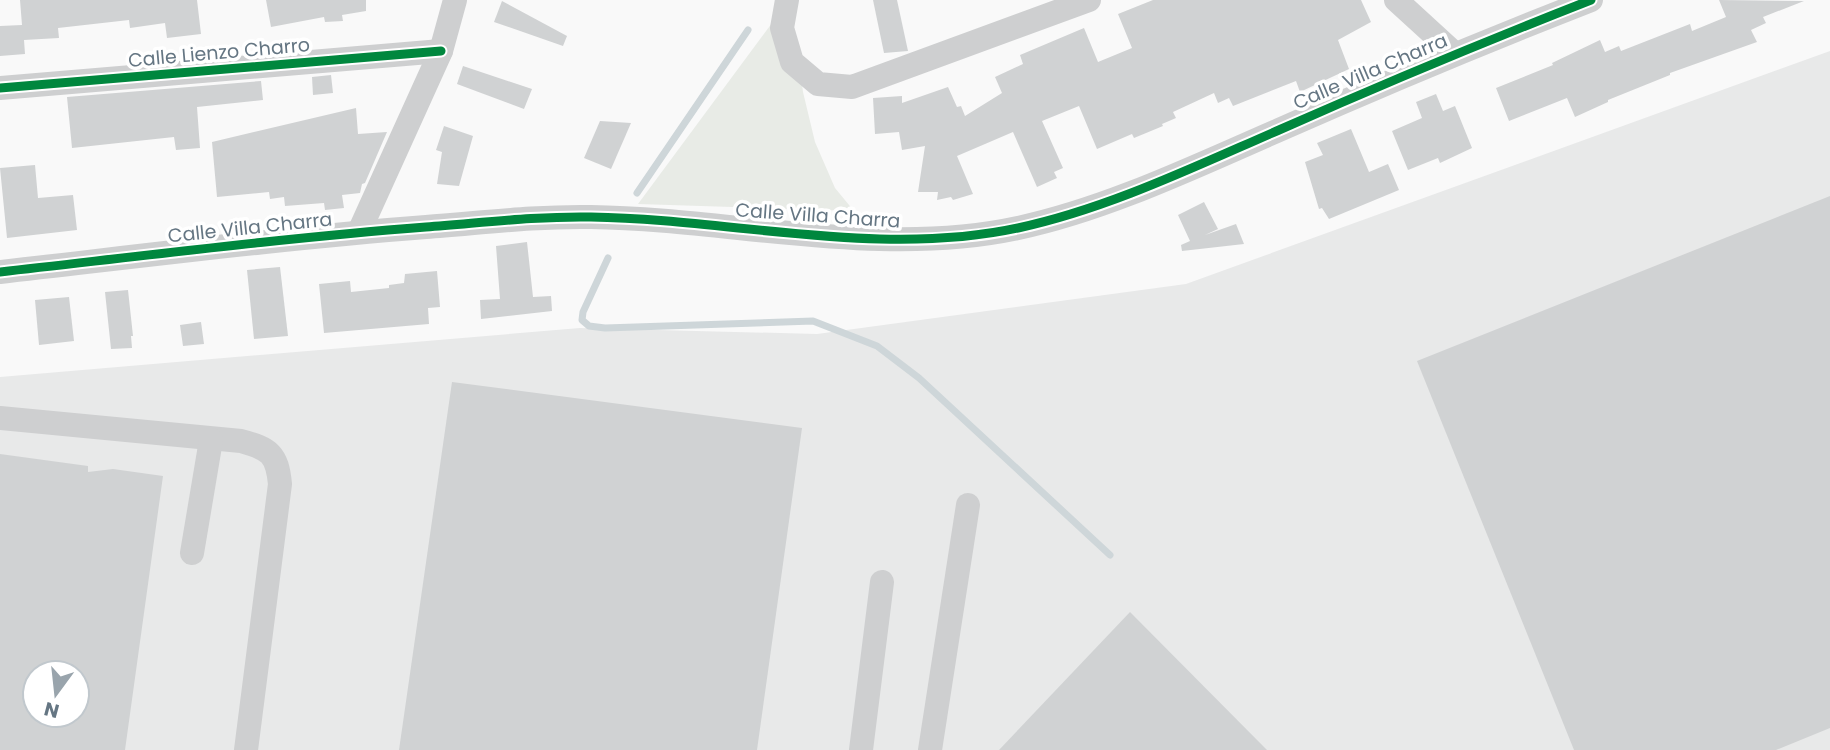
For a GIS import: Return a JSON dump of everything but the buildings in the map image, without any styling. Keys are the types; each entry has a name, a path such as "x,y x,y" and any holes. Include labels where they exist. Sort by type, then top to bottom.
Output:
{"street":[{"path":"359,232 441,51 455,0"},
{"path":"787,0 782,28 792,62 818,84 852,87 1089,0"},
{"path":"1396,0 1454,53"},
{"name":"Calle Villa Charra","path":"0,272 359,232 526,219 589,217 831,236 914,239 969,237 1020,228 1081,210 1166,179 1454,53 1591,0"},
{"name":"Calle Lienzo Charro","path":"0,88 441,51"},
{"path":"0,418 241,441 263,447 278,463 280,484 246,750"},
{"path":"192,553 211,440"},
{"path":"930,750 968,505"},
{"path":"861,750 882,582"}],"shaded area":[{"path":"772,23 800,69 815,142 835,188 854,211 638,204"},
{"path":"1830,51 1830,750 0,750 0,377 580,328 817,334 1186,284"}],"waterway":[{"path":"637,193 748,30"},
{"path":"608,258 583,312 582,320 589,326 605,328 813,321 877,346 919,378 1110,555"}],"cycle path":[{"path":"0,272 320,236 550,218 644,219 859,238 966,236 1018,228 1085,210 1151,185 1396,79 1591,0"},
{"path":"0,88 441,51"}]}
